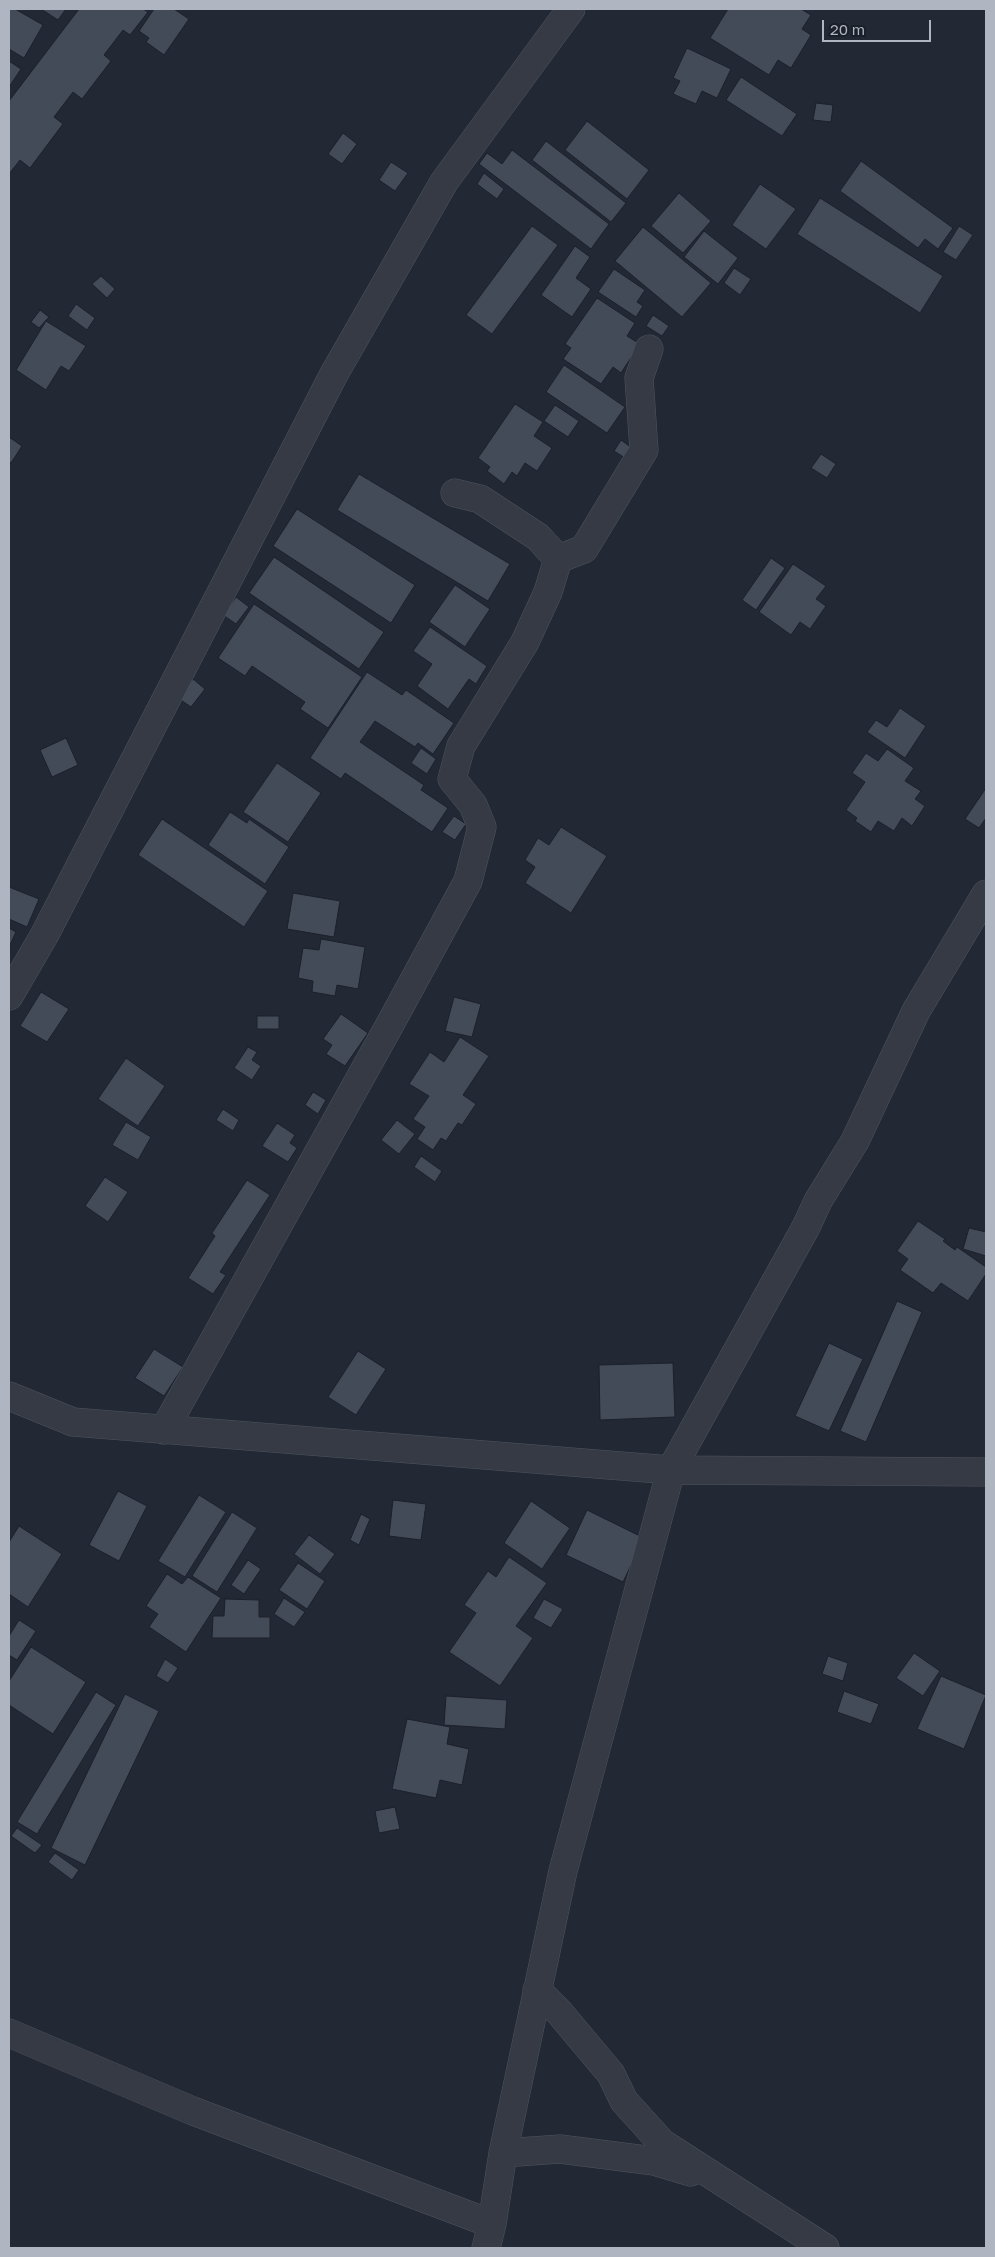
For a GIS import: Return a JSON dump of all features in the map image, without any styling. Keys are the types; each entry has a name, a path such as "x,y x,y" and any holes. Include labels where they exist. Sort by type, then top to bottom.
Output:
{"street":[{"path":"9,996 45,934 334,374 444,182 571,9"},
{"path":"558,559 584,549 644,450 639,378 648,349"},
{"path":"455,493 480,499 538,537 558,559"},
{"path":"164,1430 468,881 482,827 472,805 452,779 462,746 525,642 548,592 558,559"},
{"path":"9,2033 489,2236 502,2153 563,1871 670,1470 806,1227 818,1201 856,1141 916,1011 986,894"},
{"path":"9,1396 73,1422 670,1470 986,1472"},
{"path":"538,1990 611,2074 624,2101 662,2143 825,2248"},
{"path":"502,2153 560,2149 654,2161 732,2187"}],"building":[{"path":"9,9 15,9 43,25 24,58 9,49"},
{"path":"41,9 66,9 58,20"},
{"path":"79,9 143,9 148,12 130,35 123,30 104,55 111,61 82,99 73,92 54,117 63,124 30,168 20,160 9,174 9,101"},
{"path":"154,9 174,9 189,19 164,55 146,42 149,38 139,31"},
{"path":"728,9 801,9 811,15 802,29 811,35 791,68 778,60 769,75 710,38"},
{"path":"687,48 731,69 717,98 702,91 696,104 673,94 680,81 673,78"},
{"path":"9,61 21,69 9,87"},
{"path":"741,77 797,114 782,136 726,100"},
{"path":"816,103 833,105 831,122 813,120"},
{"path":"587,121 649,170 627,199 565,150"},
{"path":"343,133 357,144 342,164 328,154"},
{"path":"546,141 626,203 611,222 532,160"},
{"path":"512,150 609,224 591,249 479,164 487,153 502,164"},
{"path":"861,161 953,228 938,249 925,239 918,248 840,191"},
{"path":"391,162 408,173 395,191 379,180"},
{"path":"484,173 504,189 497,199 477,184"},
{"path":"760,184 796,209 766,249 732,225"},
{"path":"679,193 711,221 683,253 651,226"},
{"path":"820,198 943,276 920,313 797,234"},
{"path":"532,226 558,245 492,334 466,315"},
{"path":"959,226 973,235 956,260 943,252"},
{"path":"643,227 711,283 682,317 615,261"},
{"path":"704,231 738,258 718,284 684,257"},
{"path":"575,246 590,257 576,278 591,289 572,317 541,295"},
{"path":"734,268 751,279 740,295 724,283"},
{"path":"614,269 645,290 637,302 643,306 636,317 598,292"},
{"path":"101,276 115,289 107,298 92,284"},
{"path":"597,298 635,323 627,336 640,344 621,373 613,367 601,384 563,359 571,348 565,344"},
{"path":"76,304 95,318 87,330 68,316"},
{"path":"40,310 49,317 39,328 31,322"},
{"path":"653,315 669,326 662,336 646,326"},
{"path":"46,321 86,346 69,371 61,366 46,390 16,370"},
{"path":"564,365 625,407 607,433 546,392"},
{"path":"515,404 543,422 534,436 552,448 537,471 525,463 517,476 512,472 504,484 487,471 490,467 478,458"},
{"path":"555,405 579,421 568,437 544,421"},
{"path":"9,437 22,446 11,463 9,462"},
{"path":"621,440 632,448 625,458 614,451"},
{"path":"821,454 836,464 827,478 811,468"},
{"path":"359,474 510,564 488,601 337,510"},
{"path":"297,509 415,585 391,623 273,546"},
{"path":"274,557 384,632 359,669 249,593"},
{"path":"771,558 785,568 756,610 742,600"},
{"path":"793,564 826,586 816,599 826,606 810,629 800,622 791,635 759,612"},
{"path":"455,585 490,609 465,647 429,622"},
{"path":"236,597 249,607 236,624 223,615"},
{"path":"254,604 362,677 328,728 300,709 305,702 252,666 245,676 218,658"},
{"path":"430,627 487,666 476,684 469,679 448,709 417,686 432,664 413,651"},
{"path":"367,672 402,695 406,690 454,723 433,754 418,743 415,747 375,721 360,742 424,785 421,790 448,808 432,832 345,773 341,779 310,758"},
{"path":"193,679 205,689 191,707 178,698"},
{"path":"900,708 926,726 905,758 867,732 876,720 887,727"},
{"path":"66,738 78,765 52,777 40,750"},
{"path":"421,748 436,759 427,774 411,763"},
{"path":"887,749 914,768 905,781 921,791 915,799 925,806 912,826 902,818 894,831 878,821 871,832 855,821 857,818 846,810 865,782 852,773 866,753 878,761"},
{"path":"277,763 321,793 288,842 243,812"},
{"path":"986,788 986,818 979,828 965,819"},
{"path":"230,812 247,823 249,819 289,847 265,884 208,845"},
{"path":"454,816 466,824 455,840 442,832"},
{"path":"162,819 268,891 244,927 138,855"},
{"path":"561,827 607,856 571,913 525,883 535,867 525,860 538,838 549,845"},
{"path":"9,887 39,899 27,927 9,919"},
{"path":"293,893 340,901 334,937 287,929"},
{"path":"9,928 16,932 9,947"},
{"path":"321,939 365,947 358,989 337,985 335,996 312,992 313,981 298,978 303,948 319,950"},
{"path":"41,992 69,1009 47,1042 20,1026"},
{"path":"454,997 481,1004 472,1037 445,1031"},
{"path":"341,1014 368,1033 345,1066 326,1054 332,1045 323,1039"},
{"path":"257,1016 279,1016 279,1029 257,1029"},
{"path":"460,1037 489,1056 463,1095 476,1104 462,1125 458,1123 446,1141 441,1138 433,1150 417,1139 425,1127 413,1119 429,1096 409,1084 430,1052 444,1062"},
{"path":"248,1047 257,1052 252,1060 261,1066 252,1080 234,1068"},
{"path":"126,1058 165,1086 138,1126 98,1099"},
{"path":"313,1092 326,1100 318,1114 305,1105"},
{"path":"223,1109 239,1120 233,1131 216,1120"},
{"path":"397,1120 415,1134 399,1154 381,1140"},
{"path":"126,1122 151,1137 138,1160 112,1145"},
{"path":"277,1123 295,1135 290,1143 297,1148 288,1162 262,1146"},
{"path":"421,1156 442,1171 435,1182 414,1167"},
{"path":"105,1177 128,1192 108,1222 85,1206"},
{"path":"247,1180 270,1195 220,1272 226,1275 213,1294 188,1278 215,1236 212,1233"},
{"path":"918,1221 945,1239 943,1241 955,1250 957,1247 986,1267 986,1274 968,1301 941,1283 933,1293 900,1270 908,1259 897,1251"},
{"path":"969,1228 986,1232 986,1256 963,1249"},
{"path":"897,1301 922,1312 866,1442 840,1431"},
{"path":"829,1343 863,1359 829,1431 795,1416"},
{"path":"154,1349 183,1367 164,1396 135,1378"},
{"path":"358,1351 386,1369 356,1415 328,1397"},
{"path":"673,1363 675,1417 600,1420 599,1365"},
{"path":"118,1491 147,1506 119,1561 89,1545"},
{"path":"199,1495 226,1512 185,1577 158,1561"},
{"path":"393,1500 426,1504 421,1540 389,1536"},
{"path":"531,1501 570,1528 542,1569 504,1543"},
{"path":"587,1510 644,1538 623,1582 566,1555"},
{"path":"232,1512 257,1528 217,1592 192,1576"},
{"path":"361,1514 370,1519 359,1545 350,1540"},
{"path":"19,1526 62,1554 28,1607 9,1594 9,1542"},
{"path":"309,1535 335,1554 320,1574 294,1554"},
{"path":"509,1557 547,1583 516,1626 533,1638 500,1686 449,1652 476,1613 464,1605 488,1571 496,1577"},
{"path":"248,1560 261,1569 244,1594 231,1585"},
{"path":"298,1563 325,1581 307,1609 279,1590"},
{"path":"167,1574 182,1584 188,1577 221,1598 186,1652 149,1627 158,1614 146,1606"},
{"path":"284,1598 305,1612 294,1627 274,1614"},
{"path":"225,1599 259,1600 259,1617 270,1617 270,1638 212,1638 213,1616 224,1616"},
{"path":"544,1599 563,1609 551,1628 533,1618"},
{"path":"19,1620 36,1631 17,1660 9,1655 9,1636"},
{"path":"31,1647 86,1682 53,1734 9,1705 9,1681"},
{"path":"914,1653 940,1671 923,1696 896,1678"},
{"path":"828,1656 848,1663 843,1681 822,1674"},
{"path":"165,1659 178,1668 168,1683 156,1676"},
{"path":"941,1676 986,1695 964,1749 917,1729"},
{"path":"844,1691 879,1704 871,1724 837,1712"},
{"path":"96,1692 116,1705 37,1834 17,1822"},
{"path":"125,1694 159,1711 85,1865 51,1848"},
{"path":"446,1696 507,1700 505,1729 444,1725"},
{"path":"407,1719 450,1727 447,1744 469,1749 462,1785 440,1780 436,1798 392,1789"},
{"path":"395,1807 400,1829 379,1833 375,1811"},
{"path":"17,1828 42,1845 35,1853 11,1836"},
{"path":"55,1853 79,1870 72,1880 48,1862"}]}
